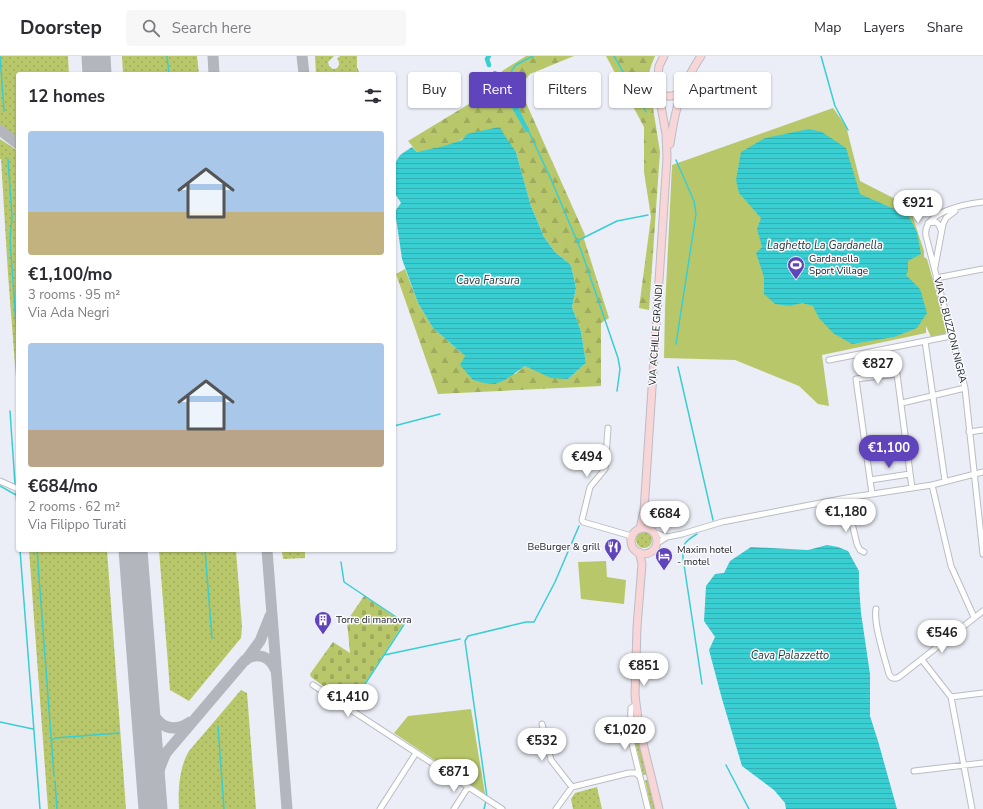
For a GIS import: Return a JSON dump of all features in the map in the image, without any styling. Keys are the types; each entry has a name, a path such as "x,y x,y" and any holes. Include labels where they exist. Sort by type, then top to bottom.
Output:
{"main road":[{"name":"VIA ACHILLE GRANDI","path":"658,72 663,56"},
{"name":"VIA ACHILLE GRANDI","path":"691,72 701,56"},
{"name":"VIA ACHILLE GRANDI","path":"661,108 666,134 667,158"},
{"name":"VIA ACHILLE GRANDI","path":"635,534 644,511 667,158 672,126 677,108"},
{"name":"VIA ACHILLE GRANDI","path":"644,511 651,531 655,535 656,544"},
{"path":"651,531 635,534 633,547 643,553 652,550 656,544"},
{"path":"643,553 635,675 636,705 639,727 650,777 659,809"}],"street":[{"path":"935,272 925,233 928,223 942,213 963,206 983,202"},
{"path":"935,272 943,224 946,218 963,206"},
{"path":"928,223 936,222 940,226 941,231"},
{"path":"936,278 983,269"},
{"name":"VIA G. BUZZONI NIGRA","path":"935,272 965,388 973,474 983,554"},
{"path":"829,360 951,336"},
{"path":"925,341 934,395 945,481"},
{"path":"872,494 856,379 897,374 912,488"},
{"path":"902,403 965,388"},
{"path":"608,428 605,469 590,487 581,519 583,522 628,535 635,534"},
{"path":"969,432 983,430"},
{"path":"656,544 667,537 722,522 846,498 932,485 983,472"},
{"path":"870,480 910,474"},
{"path":"0,481 16,489"},
{"path":"932,485 951,566 974,617"},
{"path":"846,498 857,544 861,551 864,552"},
{"path":"651,531 667,537"},
{"path":"876,609 875,614 878,630 891,678 899,677 983,611"},
{"path":"922,660 951,697 972,809"},
{"path":"313,685 502,809"},
{"path":"951,697 983,693"},
{"path":"636,705 631,708 630,730 648,809"},
{"path":"542,724 550,760 572,787"},
{"path":"380,809 416,753"},
{"path":"914,771 983,763"},
{"path":"556,809 572,787 629,772 634,770 637,764"},
{"path":"629,772 636,773 641,778"},
{"path":"641,778 650,777"},
{"path":"454,809 468,787"}],"green space":[{"path":"0,56 68,56 69,72 16,72 16,137 0,125"},
{"path":"122,56 197,56 199,72 123,72"},
{"path":"315,56 334,56 328,62 329,66 333,69 339,66 337,59 340,56 357,56 357,67 359,72 316,72"},
{"path":"526,56 574,56 534,72 526,79 526,72 502,71"},
{"path":"606,56 655,56 650,72 615,72"},
{"path":"526,103 585,235 584,239 609,318 601,323 601,386 438,394 396,274 405,269 418,303 433,328 465,356 515,374 525,366 568,379 586,363 581,331 572,307 576,288 571,265 555,252 544,237 531,206 516,152 468,134 451,145 417,152 408,141 469,104 469,108 526,108"},
{"path":"634,108 653,108 660,152 649,310 639,308 651,217 644,172 644,127"},
{"name":"Gardanella Sport Village","path":"833,108 846,126 860,181 909,206 924,251 924,257 927,259 948,333 931,337 926,326 926,333 822,355 829,406 818,404 799,386 735,360 664,358 672,165"},
{"path":"0,139 16,150 16,378 1,159"},
{"path":"644,532 651,537 652,540 647,547 644,548 637,543 636,540 641,533"},
{"path":"29,552 107,552 126,809 48,809"},
{"path":"159,552 236,552 242,627 241,638 189,701 170,690"},
{"path":"282,552 305,552 305,558 283,559"},
{"path":"606,561 607,577 626,580 624,604 581,599 578,562"},
{"path":"364,596 404,623 350,706 311,677 310,674 333,642 350,653 347,621"},
{"path":"241,690 247,693 256,809 179,809 181,772 189,751"},
{"path":"471,709 485,794 394,733 408,716"},
{"path":"632,712 635,712 647,773 645,775 643,775 633,733"},
{"path":"645,780 648,780 656,809 651,809"},
{"path":"597,787 602,809 573,809 571,799 575,793"}],"water":[{"name":"Cava Farsura","path":"499,127 516,152 531,206 544,237 555,252 571,265 576,288 572,307 581,331 586,363 568,379 551,378 525,366 505,380 495,384 473,380 460,365 465,356 433,328 418,303 402,259 396,218 396,210 401,203 396,195 396,162 400,155 412,147 417,152 444,146 462,140 467,134"},
{"name":"Laghetto La Gardanella","path":"809,129 822,132 846,148 860,194 908,215 917,232 921,254 908,261 908,271 906,275 920,289 927,313 917,328 894,337 852,344 833,333 819,318 813,306 802,303 790,306 775,304 764,294 764,277 756,253 762,247 757,229 761,218 739,193 736,180 741,152 765,138"},
{"name":"Cava Palazzetto","path":"827,545 848,551 859,571 861,613 870,674 870,716 897,809 786,809 785,803 774,790 742,766 709,650 715,637 704,621 706,586 715,574 724,573 730,561 751,547 808,550"}],"waterway":[{"path":"0,56 4,111"},
{"path":"167,56 169,72"},
{"path":"489,56 487,59 489,65"},
{"path":"533,56 516,65 512,70 509,82 514,100 550,177 582,253 618,358 620,369 617,391"},
{"path":"614,56 646,112"},
{"path":"821,56 835,106 848,130"},
{"path":"515,108 527,130"},
{"path":"8,159 12,217 10,240 16,323"},
{"path":"676,160 694,201 696,214 676,344"},
{"path":"577,241 617,221 648,215"},
{"path":"678,367 713,520"},
{"path":"10,411 15,484"},
{"path":"396,425 440,414"},
{"path":"0,486 16,495"},
{"path":"487,797 465,641 468,636 526,622 534,622 555,582 579,526"},
{"path":"697,534 685,543 683,558 702,684"},
{"path":"20,552 40,809"},
{"path":"37,552 54,776"},
{"path":"205,552 212,638"},
{"path":"341,562 344,582 405,623 350,707"},
{"path":"384,655 460,639"},
{"path":"0,722 33,729"},
{"path":"218,726 224,809"},
{"path":"52,740 55,738 119,733"},
{"path":"726,765 749,809"},
{"path":"55,781 57,809"},
{"path":"484,809 486,801"}],"taxiway":[{"path":"213,56 214,72"},
{"path":"302,56 304,72"},
{"path":"0,130 16,142"},
{"path":"267,552 287,809"},
{"path":"246,660 260,641 270,616"},
{"path":"152,798 154,786 166,753 245,660 255,656 264,657 271,662 276,671"},
{"path":"144,695 147,703 160,723 173,728 181,727 190,722"}],"runway":[{"path":"96,56 97,72"},
{"path":"133,552 153,809"}],"place":[{"name":"Gardanella Sport Village","path":"796,280"},
{"name":"BeBurger & grill","path":"613,562"},
{"name":"Maxim hotel - motel","path":"664,571"},
{"name":"Torre di manovra","path":"323,635"}]}
